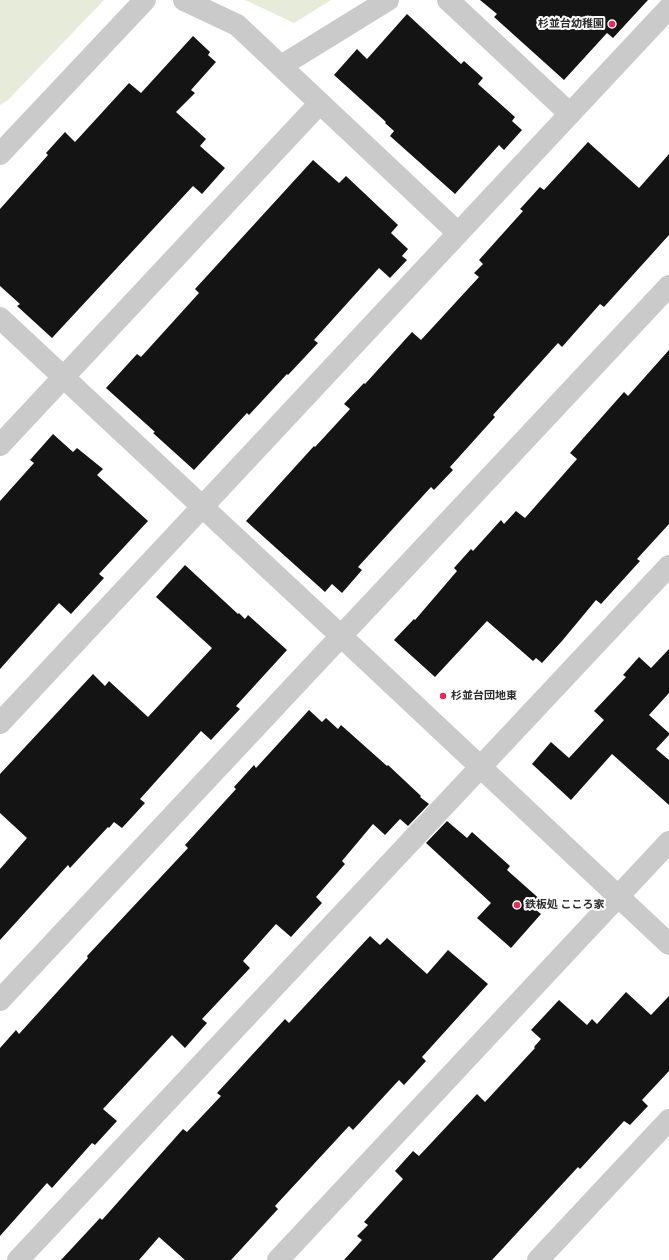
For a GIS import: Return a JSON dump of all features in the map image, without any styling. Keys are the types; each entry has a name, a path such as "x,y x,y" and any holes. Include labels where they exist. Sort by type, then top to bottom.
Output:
{"street":[{"path":"0,154 145,0"},
{"path":"184,0 237,25 458,233"},
{"path":"281,66 388,0"},
{"path":"448,0 570,114"},
{"path":"0,723 669,8"},
{"path":"0,445 320,104"},
{"path":"0,1000 669,286"},
{"path":"0,318 669,944"},
{"path":"18,1260 669,566"},
{"path":"278,1260 669,842"},
{"path":"538,1260 669,1120"}],"green space":[{"path":"0,0 104,0 8,100 0,105"},
{"path":"245,0 331,0 294,23"}],"building":[{"path":"480,0 648,0 613,38 607,33 564,80 494,17 497,14"},
{"path":"407,14 461,64 464,61 483,78 478,84 515,117 512,121 522,130 504,150 499,145 455,194 390,136 394,131 385,123 386,122 334,75 357,49 367,59"},
{"path":"193,36 210,52 208,55 216,62 191,90 195,93 176,112 206,139 200,146 225,168 202,194 193,186 52,338 17,306 20,304 0,286 0,209 48,155 46,153 65,132 75,142 129,83 141,93"},
{"path":"588,142 639,188 669,154 669,235 604,307 600,304 562,347 558,343 493,415 495,417 450,467 453,470 434,490 431,487 358,567 362,570 342,593 332,584 325,592 246,521 314,446 315,447 350,409 344,404 364,383 365,384 412,332 421,340 479,277 474,273 483,264 479,260 523,211 520,209 540,187 544,190"},
{"path":"313,160 339,183 346,176 398,225 391,233 408,249 402,256 407,260 390,278 379,268 314,340 318,343 249,415 247,413 194,470 153,433 155,432 106,388 137,354 141,357 199,293 195,289"},
{"path":"669,350 669,524 637,559 640,561 601,604 596,600 542,663 536,658 533,661 487,621 435,677 394,640 414,619 415,620 457,571 454,568 471,549 473,551 501,520 504,524 516,511 525,518 577,459 570,453 624,392 628,396"},
{"path":"53,434 73,452 77,448 103,469 97,475 148,521 99,574 104,578 71,614 59,603 0,669 0,501 34,463 30,460"},
{"path":"185,565 238,614 239,613 245,619 248,615 287,650 236,706 240,709 211,740 201,731 140,799 145,803 122,828 114,822 109,828 108,827 70,868 68,865 0,940 0,869 27,838 0,813 0,774 93,674 105,686 109,681 148,717 212,648 156,597"},
{"path":"669,649 669,693 649,715 669,733 669,735 656,749 669,760 669,805 612,754 571,800 532,764 551,742 569,758 604,720 594,711 626,677 623,675 639,657 651,668"},
{"path":"309,710 322,722 326,718 338,729 341,725 387,766 388,765 429,804 408,826 400,819 385,835 373,824 342,861 345,864 316,897 322,903 291,937 276,924 243,961 250,968 202,1019 207,1023 185,1048 172,1035 103,1109 117,1121 95,1145 92,1143 52,1188 47,1183 0,1236 0,1048 16,1030 19,1034 88,958 87,956 188,848 185,845 236,789 234,787 254,765 256,768"},
{"path":"447,821 467,838 472,832 510,866 507,870 543,902 536,910 541,914 511,948 477,918 491,903 426,843"},
{"path":"370,936 380,945 387,938 427,974 448,950 488,984 422,1057 426,1061 404,1085 399,1080 353,1130 349,1126 275,1206 278,1209 231,1260 185,1260 159,1237 139,1260 61,1260 100,1218 102,1220 183,1129 187,1132 221,1096 217,1093 285,1019 289,1023"},
{"path":"626,992 651,1015 669,996 669,1071 642,1100 648,1106 630,1125 624,1121 580,1169 578,1167 492,1260 344,1260 362,1240 357,1236 368,1225 364,1222 403,1179 395,1171 413,1151 419,1156 477,1094 485,1102 535,1048 534,1047 541,1039 531,1030 559,1000 587,1025 592,1019 597,1024"}],"place":[{"name":"杉並台幼稚園","path":"612,24"},
{"name":"杉並台団地東","path":"443,696"},
{"name":"鉄板処 こころ家","path":"517,905"}]}
